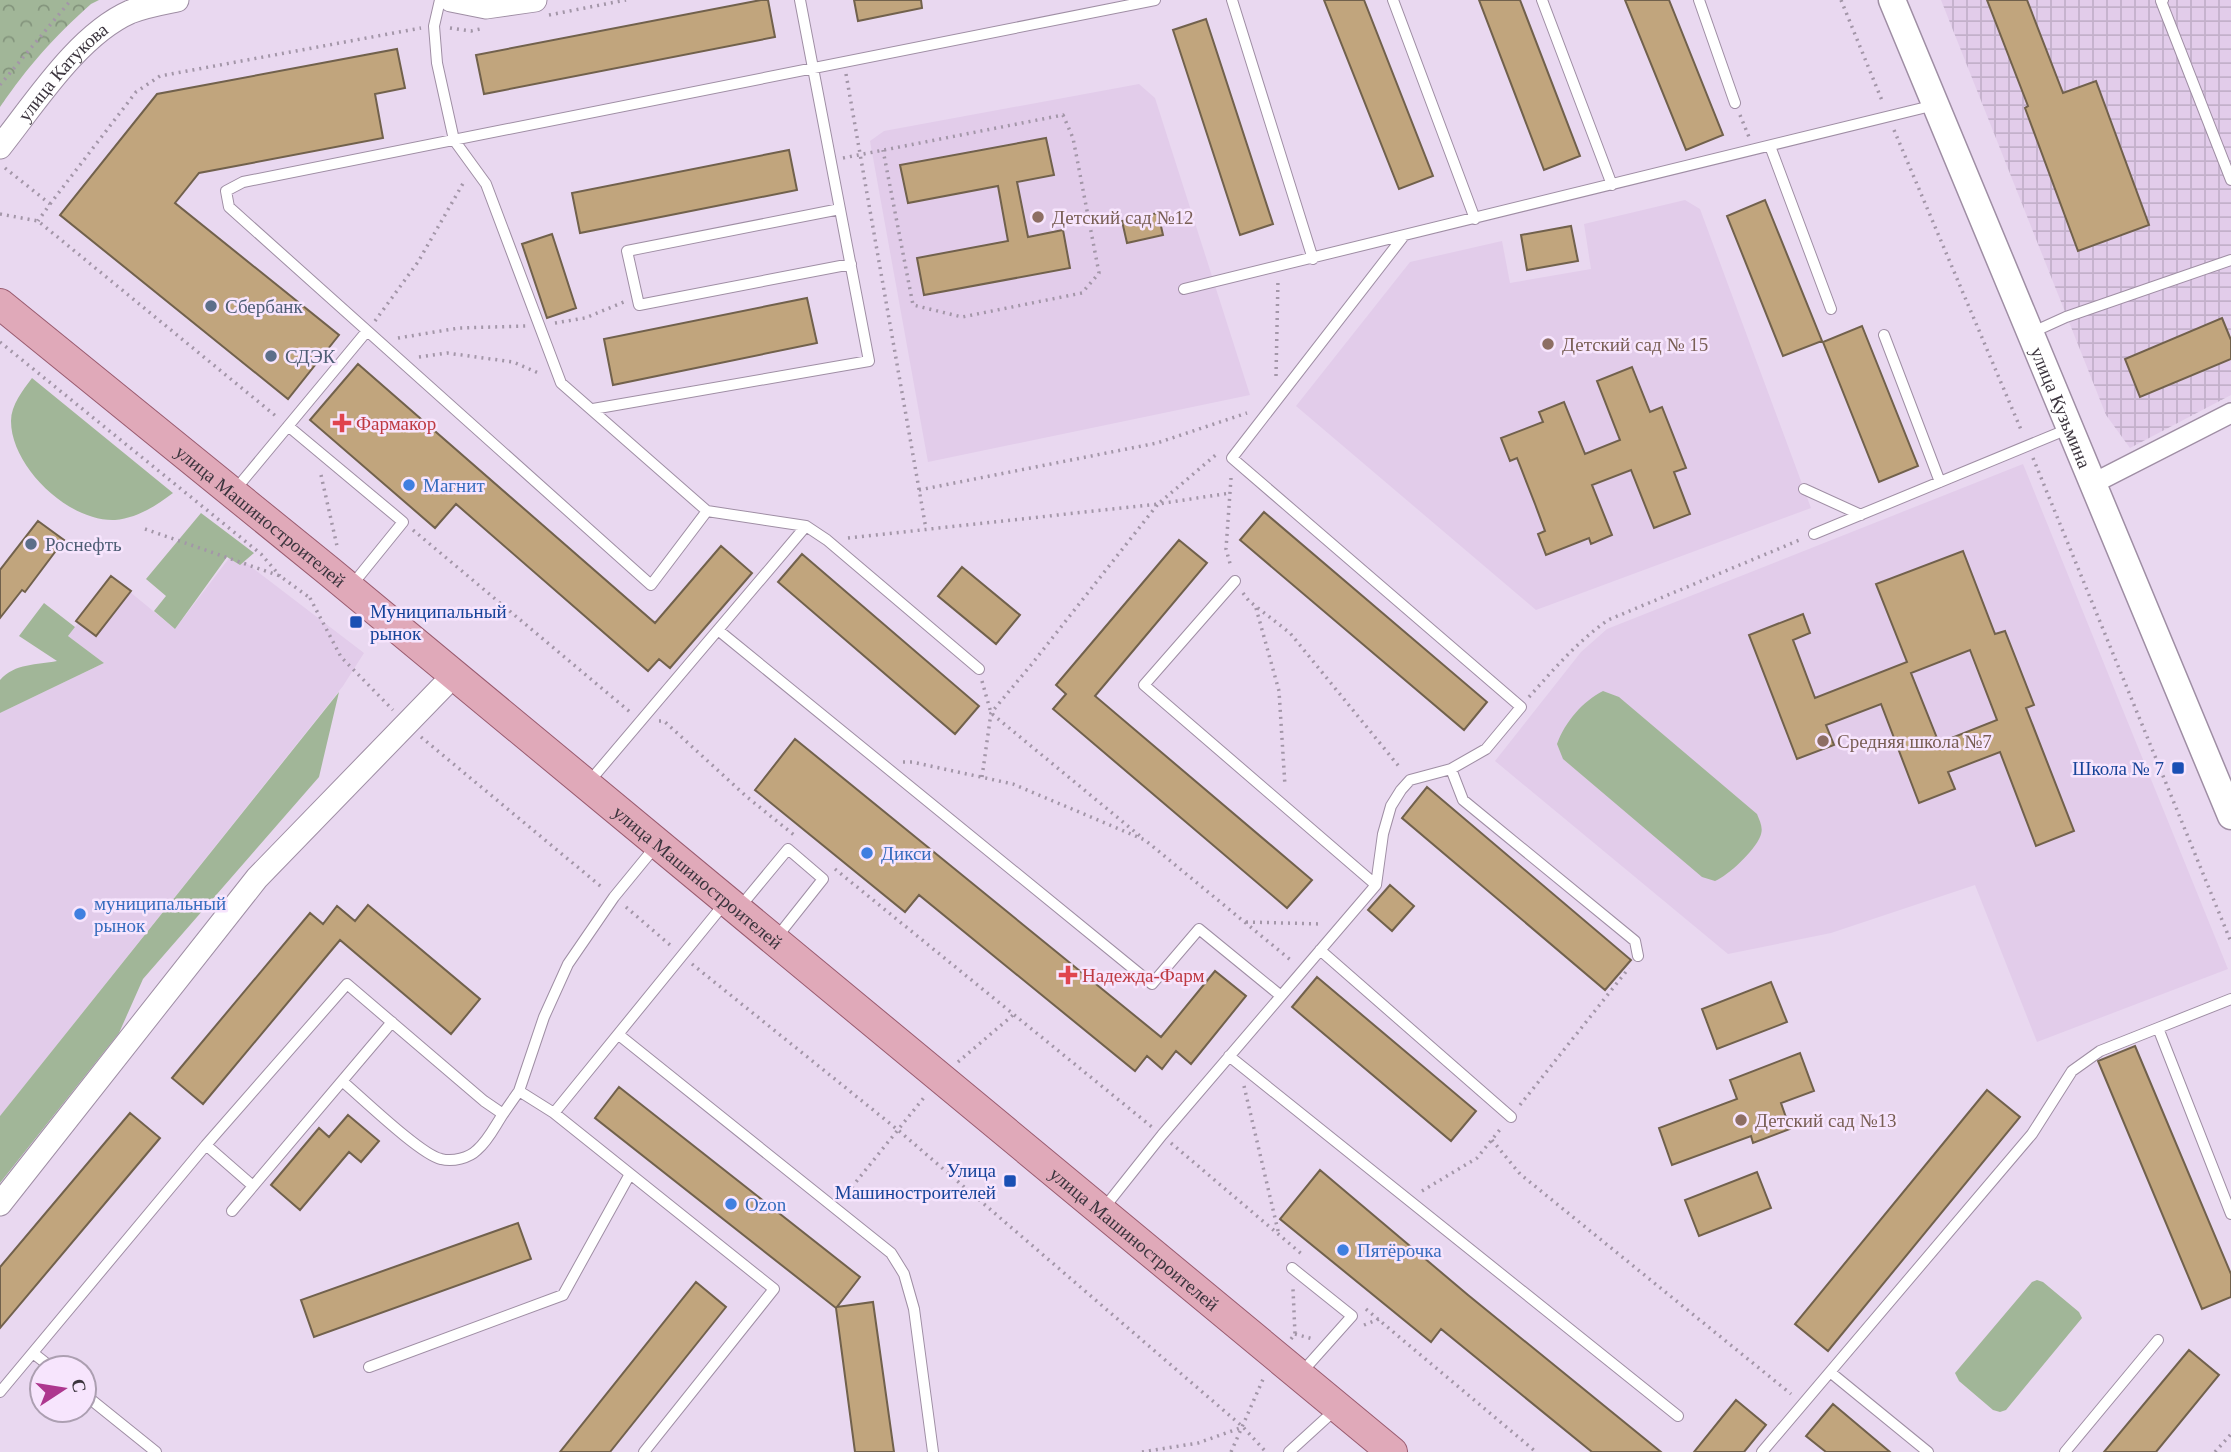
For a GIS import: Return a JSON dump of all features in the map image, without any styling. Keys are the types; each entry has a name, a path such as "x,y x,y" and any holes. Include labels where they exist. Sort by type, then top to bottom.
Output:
{"main road":[{"name":"улица Кузьмина","path":"1892,0 2231,816"},
{"name":"улица Машиностроителей","path":"0,304 340,580 1392,1452"}],"street":[{"name":"улица Катукова","path":"0,147 70,59 111,23 131,12 177,0"},
{"path":"451,0 486,7 540,8"},
{"path":"2094,483 2231,412"},
{"path":"0,1204 257,878 454,675"}],"lane":[{"path":"440,0 434,26 437,63 454,140 486,184 561,383 707,511 806,526 827,540 979,669"},
{"path":"593,410 869,360 800,0"},
{"path":"707,511 651,585 229,207 226,191 243,182 1155,0"},
{"path":"1231,0 1313,259"},
{"path":"1393,0 1475,219"},
{"path":"1542,0 1612,185"},
{"path":"1699,0 1735,103"},
{"path":"2163,0 2161,1 2186,70 2231,180"},
{"path":"1184,289 1936,105"},
{"path":"1770,146 1831,309"},
{"path":"840,209 627,251 639,305 851,264"},
{"path":"1102,1211 1162,1135 1376,885 1383,834 1391,806 1410,780 1451,769 1486,749 1521,707 1232,458 1403,237"},
{"path":"2029,333 2066,317 2231,260"},
{"path":"232,493 367,331"},
{"path":"1884,335 1940,482"},
{"path":"288,426 403,522 340,580"},
{"path":"1814,534 2068,429"},
{"path":"1804,489 1861,515"},
{"path":"587,785 806,526"},
{"path":"1235,581 1144,685 1376,885"},
{"path":"718,630 1153,985 1199,929 1281,996"},
{"path":"1451,769 1463,800 1635,941 1638,956"},
{"path":"342,1081 429,1154 441,1159 458,1160 477,1151 519,1091 544,1017 568,964 614,897 658,844"},
{"path":"554,1113 683,956 788,849 823,879 774,940"},
{"path":"1320,950 1511,1116"},
{"path":"0,1392 206,1145 347,984 484,1101 503,1114"},
{"path":"1762,1452 2032,1134 2072,1071 2100,1051 2231,999"},
{"path":"232,1211 392,1022"},
{"path":"2158,1028 2231,1214"},
{"path":"619,1035 891,1253 904,1274 914,1308 933,1452"},
{"path":"1229,1056 1678,1416"},
{"path":"519,1091 554,1113 774,1289 644,1452"},
{"path":"206,1145 253,1186"},
{"path":"369,1367 563,1295 630,1174"},
{"path":"1289,1366 1352,1316 1292,1268"},
{"path":"2065,1452 2158,1340"},
{"path":"1830,1372 1928,1452"},
{"path":"98,1405 156,1452"},
{"path":"1289,1452 1338,1407"}],"path":[{"path":"0,85 71,0"},
{"path":"540,8 626,0"},
{"path":"1841,0 2028,446 2231,942"},
{"path":"38,221 136,92 160,76 434,26 471,31 483,28"},
{"path":"844,62 926,529"},
{"path":"1735,103 1755,150"},
{"path":"831,160 1063,115 1073,138 1099,273 1082,293 962,317 913,305 883,150"},
{"path":"0,165 50,204"},
{"path":"367,331 418,262 473,166"},
{"path":"0,214 38,221 288,426"},
{"path":"919,491 1157,443 1275,403 1279,267"},
{"path":"379,341 459,328 539,326 585,318 637,297"},
{"path":"0,342 261,554 280,576 310,598 341,657 407,724 683,956 898,1130 1243,1427 1266,1452"},
{"path":"400,360 447,353 474,356 513,362 561,383"},
{"path":"991,713 1158,504 1226,445"},
{"path":"310,598 340,580 340,558 316,450"},
{"path":"1232,458 1226,549 1235,581 1249,601 1290,633 1410,780"},
{"path":"827,540 1158,504 1230,493"},
{"path":"403,522 642,720 664,721 747,797 800,840"},
{"path":"145,529 280,576"},
{"path":"1521,707 1587,635 1608,620 1814,534"},
{"path":"1256,606 1279,691 1286,808"},
{"path":"979,669 991,713 982,778"},
{"path":"991,713 1303,970"},
{"path":"880,763 912,762 1013,784 1145,840"},
{"path":"832,866 1162,1135 1310,1261"},
{"path":"1244,922 1341,925"},
{"path":"1408,1200 1477,1158 1638,956"},
{"path":"835,1208 940,1077 1013,1014"},
{"path":"1242,1067 1245,1092 1279,1235"},
{"path":"1492,1140 1520,1174 1803,1404"},
{"path":"1231,1452 1263,1379 1289,1366 1295,1334 1291,1245"},
{"path":"1359,1303 1536,1452"},
{"path":"1142,1452 1198,1443 1243,1427"},
{"path":"2215,1452 2231,1434"}],"shaded area":[{"path":"1941,0 2231,0 2231,395 2130,448 2106,415"},
{"name":"Детский сад №12","path":"1139,84 1155,98 1250,395 928,462 870,141 884,131"},
{"name":"Детский сад № 15","path":"1685,200 1700,209 1811,508 1536,610 1296,406 1410,262 1502,241 1510,283 1591,269 1584,224"},
{"name":"Средняя школа №7","path":"2023,464 2228,969 2037,1042 1975,885 1831,933 1728,954 1495,761 1581,652 1607,629"},
{"name":"муниципальный рынок","path":"233,553 364,653 343,686 0,1116 0,713 104,663 68,636 113,578 175,629"}],"green space":[{"path":"0,0 99,0 91,4 53,40 0,107"},
{"path":"32,378 173,493 146,511 115,520 79,512 62,502 32,473 14,439 11,421 13,409"},
{"path":"201,513 254,553 240,565 227,557 175,629 154,611 166,596 146,579"},
{"path":"44,603 75,627 68,636 104,663 0,713 0,680 6,674 27,666 57,661 19,636"},
{"path":"1603,691 1619,697 1757,814 1762,831 1757,843 1741,862 1721,878 1715,881 1702,877 1563,759 1557,744 1565,728 1582,706"},
{"path":"339,692 319,777 143,979 119,1033 0,1183 0,1116"},
{"path":"2037,1280 2079,1312 2082,1318 2006,1410 1993,1410 1959,1381 1955,1373 2032,1282"}],"building":[{"path":"768,0 775,37 484,94 476,55"},
{"path":"854,0 921,0 922,8 858,21"},
{"path":"1324,0 1364,0 1433,176 1399,189"},
{"path":"1479,0 1520,0 1580,156 1544,170"},
{"path":"1625,0 1669,0 1723,135 1686,150"},
{"path":"1987,0 2027,0 2063,93 2096,81 2149,225 2078,251 2025,108 2028,106"},
{"path":"1206,19 1273,224 1240,235 1173,30"},
{"path":"397,49 405,88 375,94 383,138 199,173 175,203 339,335 288,399 60,215 157,94"},
{"path":"1046,138 1054,175 1017,182 1028,237 1063,230 1070,268 924,295 917,258 1008,241 998,186 908,203 900,165"},
{"path":"789,150 797,190 580,233 572,193"},
{"path":"1765,200 1822,341 1783,356 1727,216"},
{"path":"1158,213 1163,235 1127,243 1122,221"},
{"path":"1571,226 1578,261 1527,270 1521,235"},
{"path":"552,234 576,308 547,318 522,244"},
{"path":"807,298 817,343 613,385 604,339"},
{"path":"2222,318 2231,340 2231,359 2140,397 2125,359"},
{"path":"1862,326 1918,466 1879,482 1823,342"},
{"path":"358,364 655,623 721,546 752,573 670,668 659,659 648,671 456,504 435,528 310,420"},
{"path":"1632,367 1650,412 1662,407 1686,468 1674,472 1690,514 1654,528 1631,470 1592,485 1612,535 1591,544 1589,538 1546,555 1538,534 1545,531 1535,504 1517,458 1510,461 1501,438 1543,422 1539,412 1564,402 1585,454 1620,440 1597,381"},
{"path":"1264,512 1487,702 1464,730 1240,540"},
{"path":"38,521 64,540 25,592 22,590 0,618 0,570"},
{"path":"1179,540 1207,563 1095,696 1312,880 1287,908 1053,709 1066,694 1056,685"},
{"path":"1963,551 1995,634 2005,631 2034,705 2026,708 2074,831 2036,846 2000,752 1948,772 1955,789 1919,803 1881,704 1826,725 1834,745 1797,759 1749,635 1803,614 1810,633 1793,640 1815,698 1907,662 1876,584","holes":["1970,650 1997,720 1939,743 1911,673"]},
{"path":"802,554 979,706 955,734 778,582"},
{"path":"962,567 1020,615 996,644 938,596"},
{"path":"111,576 131,591 96,636 76,621"},
{"path":"795,739 1161,1037 1215,971 1246,996 1191,1064 1176,1051 1162,1069 1147,1056 1135,1071 919,895 905,912 755,790"},
{"path":"1427,787 1631,960 1605,990 1402,818"},
{"path":"1390,885 1414,906 1392,931 1368,910"},
{"path":"368,905 480,999 451,1034 340,940 203,1104 172,1078 310,913 323,924 337,906 355,921"},
{"path":"1317,977 1476,1111 1451,1141 1292,1007"},
{"path":"1771,982 1787,1022 1717,1049 1702,1009"},
{"path":"2135,1046 2231,1274 2231,1297 2202,1309 2098,1061"},
{"path":"1800,1053 1814,1091 1781,1103 1790,1129 1753,1143 1751,1136 1672,1165 1659,1128 1737,1099 1730,1080"},
{"path":"619,1087 860,1277 837,1307 873,1302 894,1452 855,1452 836,1308 595,1118"},
{"path":"1987,1090 2020,1117 1828,1351 1795,1324"},
{"path":"130,1113 160,1138 0,1328 0,1267"},
{"path":"348,1115 379,1141 361,1162 349,1152 300,1210 271,1185 319,1128 329,1137"},
{"path":"1320,1170 1661,1452 1592,1452 1441,1329 1431,1342 1280,1219"},
{"path":"1757,1172 1771,1208 1699,1236 1685,1200"},
{"path":"518,1223 531,1259 314,1337 301,1300"},
{"path":"696,1282 726,1307 610,1452 560,1452"},
{"path":"2189,1350 2219,1375 2156,1452 2104,1452"},
{"path":"1736,1400 1766,1425 1744,1452 1694,1452"},
{"path":"1833,1404 1890,1452 1826,1452 1806,1436"}],"place":[{"name":"Детский сад №12","path":"1038,217"},
{"name":"Сбербанк","path":"211,306"},
{"name":"Детский сад № 15","path":"1548,344"},
{"name":"СДЭК","path":"271,356"},
{"name":"Фармакор","path":"342,423"},
{"name":"Магнит","path":"409,485"},
{"name":"Роснефть","path":"31,544"},
{"name":"Муниципальный рынок","path":"356,622"},
{"name":"Средняя школа №7","path":"1823,741"},
{"name":"Школа № 7","path":"2178,768"},
{"name":"Дикси","path":"867,853"},
{"name":"муниципальный рынок","path":"80,914"},
{"name":"Надежда-Фарм","path":"1068,975"},
{"name":"Детский сад №13","path":"1741,1120"},
{"name":"Улица Машиностроителей","path":"1010,1181"},
{"name":"Ozon","path":"731,1204"},
{"name":"Пятёрочка","path":"1343,1250"}]}
